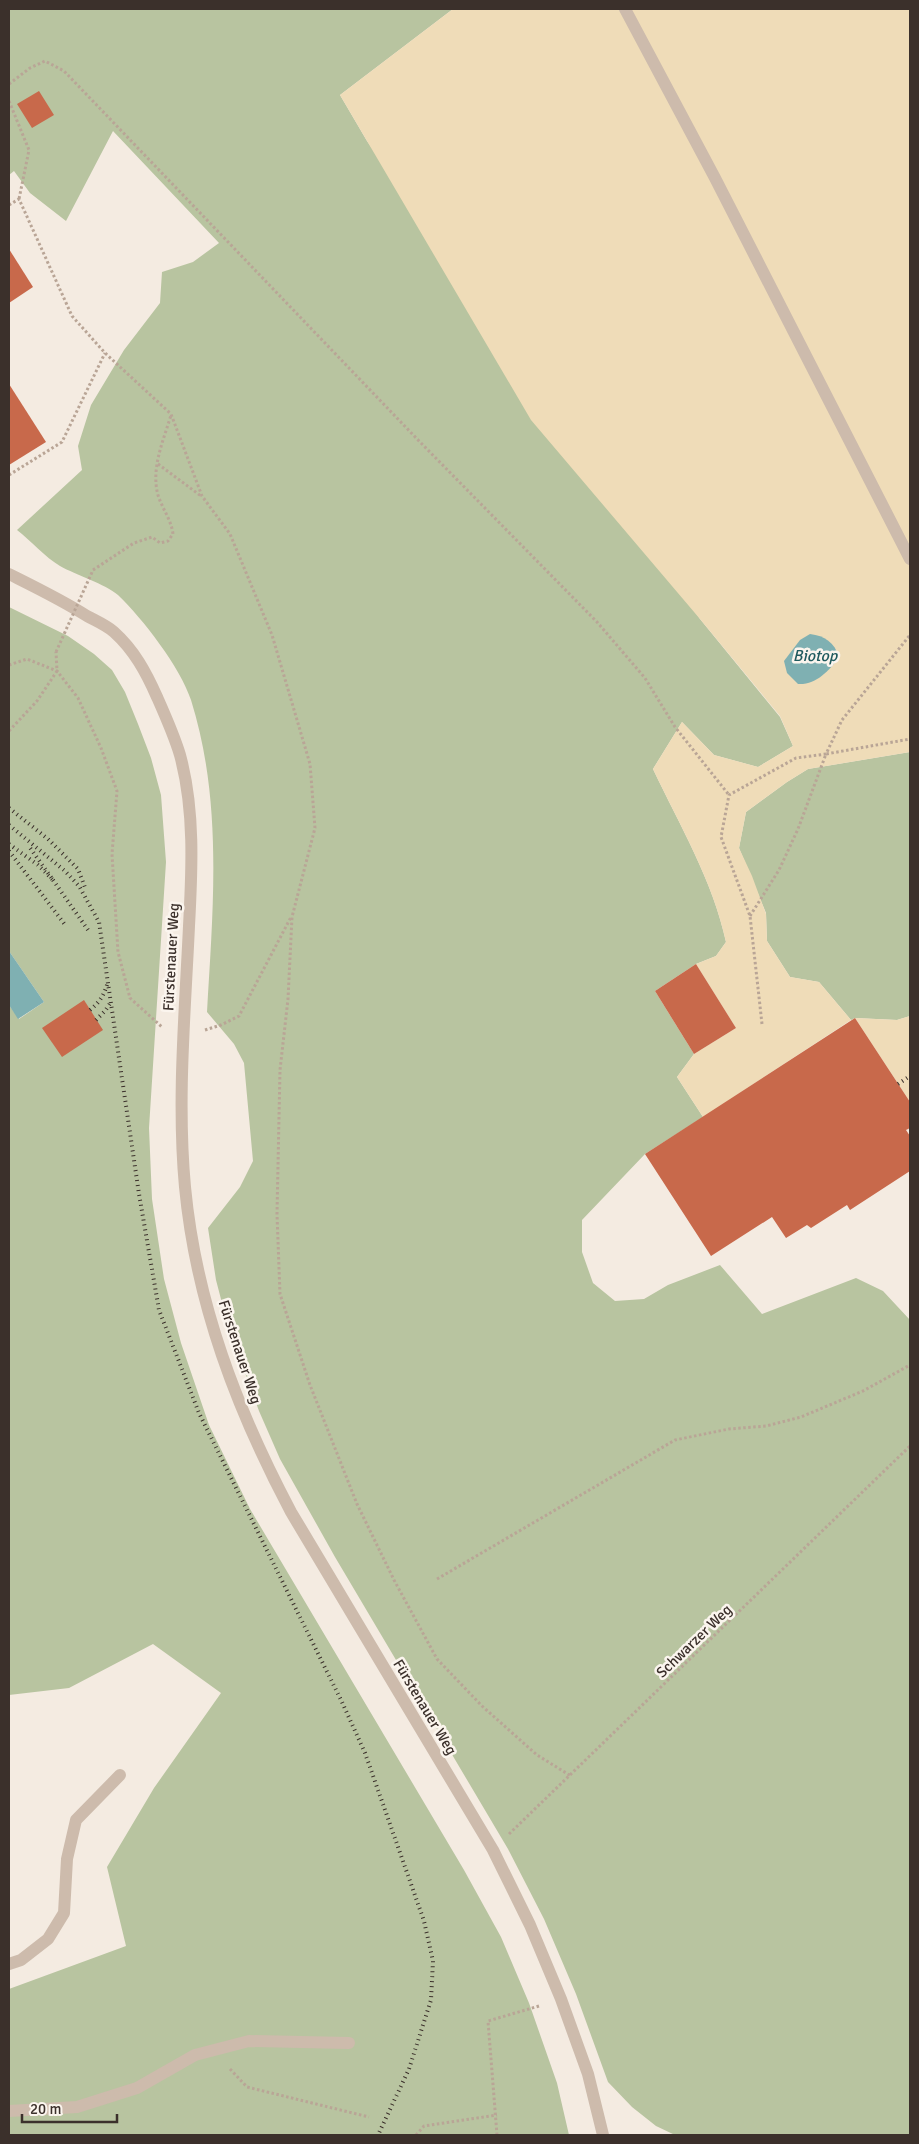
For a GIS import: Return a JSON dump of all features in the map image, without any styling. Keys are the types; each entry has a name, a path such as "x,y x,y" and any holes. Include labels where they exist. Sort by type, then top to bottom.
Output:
{"street":[{"path":"625,9 715,178 910,559"},
{"name":"Fürstenauer Weg","path":"9,574 112,630 132,651 147,675 177,746 188,797 192,867 181,1102 185,1187 191,1234 201,1284 214,1332 228,1377 266,1465 291,1512 493,1850 530,1925 561,1999 588,2074 603,2135"},
{"path":"9,1964 22,1960 48,1939 64,1913 68,1859 76,1820 120,1775"},
{"path":"9,2111 77,2107 137,2088 195,2055 249,2041 348,2043"}],"path":[{"path":"9,84 30,68 44,61 64,71 420,442 597,622 645,678 675,727 729,795 721,837 750,916 762,1024"},
{"path":"9,101 29,150 19,199 72,316 105,353 171,414 202,496 230,534 272,635 310,764 315,828 292,917 288,999 280,1070 276,1214 280,1294 310,1385 357,1504 394,1580 437,1659 482,1706 537,1754 571,1776"},
{"path":"9,205 19,199"},
{"path":"9,475 62,442 105,353"},
{"path":"9,731 37,701 57,671 56,652 93,570 134,542 152,537 160,543 168,541 173,534 172,525 157,490 157,463 171,414"},
{"path":"157,463 202,496"},
{"path":"62,625 70,629"},
{"path":"750,916 779,870 798,829 826,754 842,720 910,635"},
{"path":"9,665 27,659 57,671 78,698 101,748 116,791 112,854 118,952 130,998 163,1028 163,1019"},
{"path":"729,795 796,758 910,739"},
{"path":"184,1037 222,1025 239,1016 292,917"},
{"path":"437,1579 675,1440 729,1429 766,1426 801,1417 863,1390 910,1365"},
{"name":"Schwarzer Weg","path":"493,1850 910,1446"},
{"path":"497,2135 488,2021 541,2006"},
{"path":"228,2046 230,2069 248,2088 369,2117"},
{"path":"416,2135 424,2126 497,2116"}],"green space":[{"path":"9,9 453,9 340,95 367,141 700,619 780,717 793,746 758,767 714,755 682,722 653,769 704,875 713,897 726,942 716,956 696,964 655,991 694,1054 677,1077 703,1117 645,1154 582,1220 582,1252 593,1283 615,1301 644,1299 668,1285 720,1265 762,1314 856,1278 883,1291 910,1320 910,2135 675,2135 656,2126 632,2107 608,2082 576,1994 544,1919 508,1849 335,1557 280,1459 259,1411 228,1326 216,1280 208,1228 240,1187 253,1161 244,1063 234,1044 207,1012 212,934 212,816 201,738 191,700 186,687 160,644 118,595 106,587 60,566 17,530 82,470 78,446 91,405 124,350 160,303 162,272 193,262 219,243 113,131 66,221 30,193 14,171 9,175"},
{"path":"9,607 68,636 94,654 112,670 125,692 138,724 151,758 161,795 166,862 149,1128 152,1199 164,1279 181,1343 209,1425 250,1509 464,1870 501,1937 529,2003 557,2083 569,2135 9,2135 9,1989 126,1946 107,1867 154,1788 221,1693 153,1644 69,1688 9,1695 9,1005 19,1019 44,1002 9,951"},
{"path":"910,752 910,1016 897,1020 855,1018 851,1020 819,982 790,977 767,941 766,913 739,848 746,812 808,769"}],"sand":[{"path":"453,9 910,9 910,752 808,769 746,812 739,848 766,914 767,941 790,977 819,982 851,1020 703,1117 677,1077 694,1054 736,1028 696,964 716,956 726,942 713,897 704,875 653,769 682,722 714,755 758,767 793,746 780,716 531,420 340,95"},
{"path":"910,1016 910,1102 855,1018 897,1020"}],"water":[{"name":"Biotop","path":"810,634 820,636 832,644 839,657 816,680 805,684 798,684 787,673 784,661 800,640"},
{"path":"9,951 44,1002 18,1019 9,1005"}],"building":[{"path":"39,91 54,115 32,128 17,104"},
{"path":"9,249 33,287 9,303"},
{"path":"9,384 46,442 9,465"},
{"path":"696,964 736,1028 694,1054 655,991"},
{"path":"84,1000 103,1030 62,1057 42,1028"},
{"path":"855,1018 910,1102 910,1128 906,1130 910,1136 910,1171 850,1210 847,1205 811,1228 807,1225 786,1238 772,1217 711,1256 645,1154"}],"railway":[{"path":"9,808 48,839 78,869 86,890"},
{"path":"9,825 65,871 79,886 99,922 139,1194 159,1310 199,1413 342,1702 365,1753 424,1921 433,1961 431,2000 409,2069 378,2135"},
{"path":"9,844 38,865 53,880 28,845"},
{"path":"9,851 66,926"},
{"path":"53,880 88,930"},
{"path":"90,1010 101,998 108,982"},
{"path":"96,1020 111,1002"},
{"path":"898,1084 910,1076"}]}
